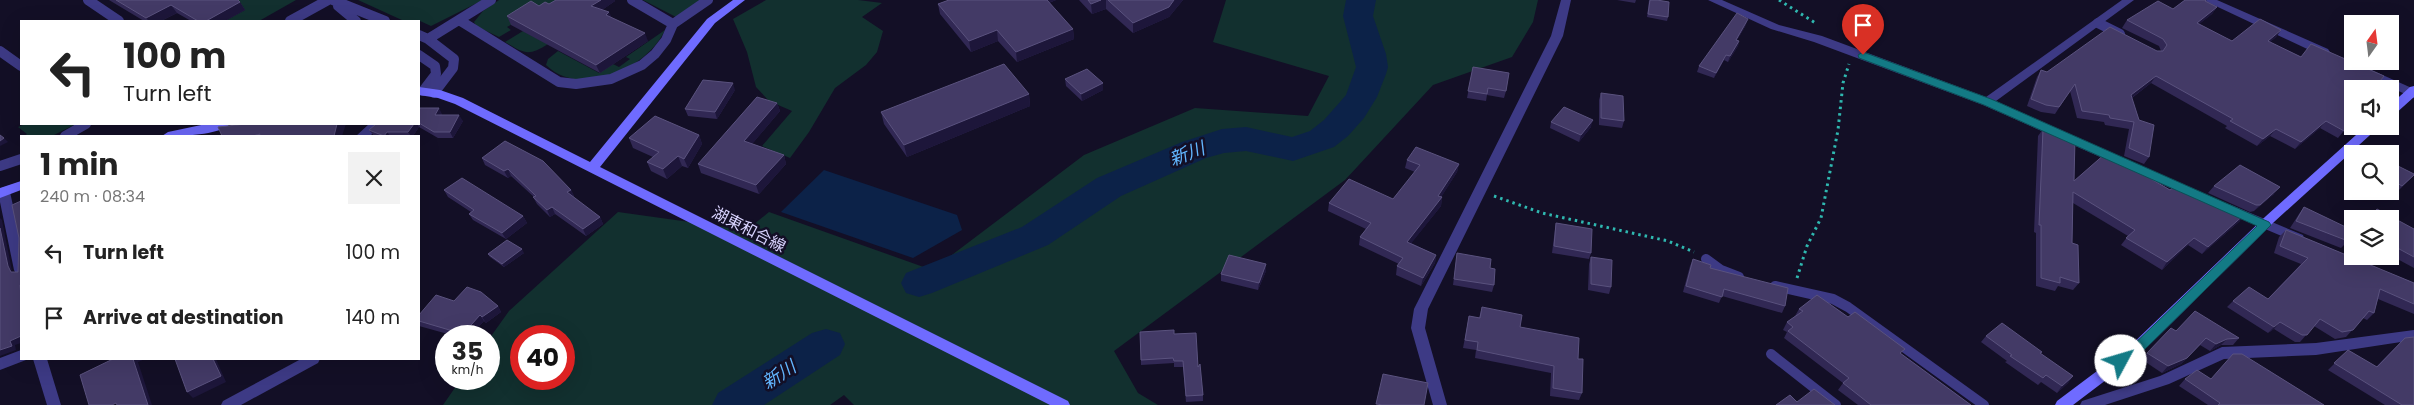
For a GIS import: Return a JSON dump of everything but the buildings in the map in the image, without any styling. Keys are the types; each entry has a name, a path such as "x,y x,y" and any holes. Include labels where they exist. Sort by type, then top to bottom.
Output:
{"street":[{"path":"592,168 711,21 740,0"},
{"path":"1440,405 1418,328 1421,309 1481,192 1557,36 1566,0"},
{"path":"1713,0 1775,27 1853,52 1987,102 2203,198"},
{"path":"1987,102 2129,0"},
{"path":"2208,0 2332,56"},
{"path":"2363,70 2413,92 2399,104"},
{"name":"湖東和合線","path":"425,92 460,101 1063,405"},
{"path":"173,135 219,125"},
{"path":"363,135 377,125"},
{"path":"2062,405 2134,351 2265,225 2364,135"},
{"path":"20,185 2,192 20,266"},
{"path":"2220,205 2308,242"},
{"path":"2087,405 2164,380 2222,353 2316,349 2414,335"},
{"path":"0,364 20,356"},
{"path":"40,360 54,405"},
{"path":"228,405 311,360"}],"lane":[{"path":"88,0 118,20"},
{"path":"292,20 331,0 382,20"},
{"path":"331,0 355,20"},
{"path":"425,92 453,68 454,58 423,37 458,20 491,0"},
{"path":"632,0 673,24"},
{"path":"458,20 560,82 576,85 596,84 618,78 651,58 663,44 673,24 708,0"},
{"path":"2098,22 2131,39"},
{"path":"2,55 20,65"},
{"path":"420,56 435,66 436,74 425,92"},
{"path":"67,135 84,125"},
{"path":"0,166 20,158"},
{"path":"1706,258 1722,270 1756,281 1833,299 1848,307 1984,405"},
{"path":"1771,354 1836,405"}],"path":[{"path":"1794,291 1807,246 1821,218 1838,130 1843,82 1853,52"},
{"path":"1481,192 1542,213 1668,241 1706,258"}],"green space":[{"path":"230,0 296,0 261,20 227,20 245,10"},
{"path":"358,0 483,0 431,26 420,20 402,20"},
{"path":"499,0 578,0 535,10 507,27 511,30 499,37 476,26 474,22 483,11"},
{"path":"643,0 704,0 676,17"},
{"path":"766,0 858,0 882,3 862,17 883,31 877,52 866,65 835,88 809,132 790,158 762,146 792,111 769,101 756,87 747,52 733,19"},
{"path":"1226,0 1538,0 1533,22 1512,57 1433,85 1345,180 1114,351 1138,393 1158,405 854,405 844,395 830,405 443,405 453,390 500,390 499,325 509,311 618,212 747,230 769,212 932,270 1084,155 1195,108 1308,116 1329,76 1213,42"},
{"path":"665,30 644,57 612,75 594,79 576,79 560,75 546,65 548,59 558,51 599,73 613,64 619,67 630,59 626,57"},
{"path":"523,31 548,44 536,51 526,52 505,42"},
{"path":"23,125 74,125 54,135 26,135 27,134 18,127"}],"water":[{"path":"824,170 957,215 962,230 913,258 781,212"}],"waterway":[{"name":"新川","path":"919,283 1035,236 1109,187 1194,150 1222,141 1246,139 1293,149 1322,139 1336,128 1352,110 1361,97 1372,67 1370,54 1358,16 1361,0"},
{"name":"新川","path":"732,405 826,344"}],"route":[{"path":"1863,55 1987,102 2265,225 2134,351 2121,361"}]}
